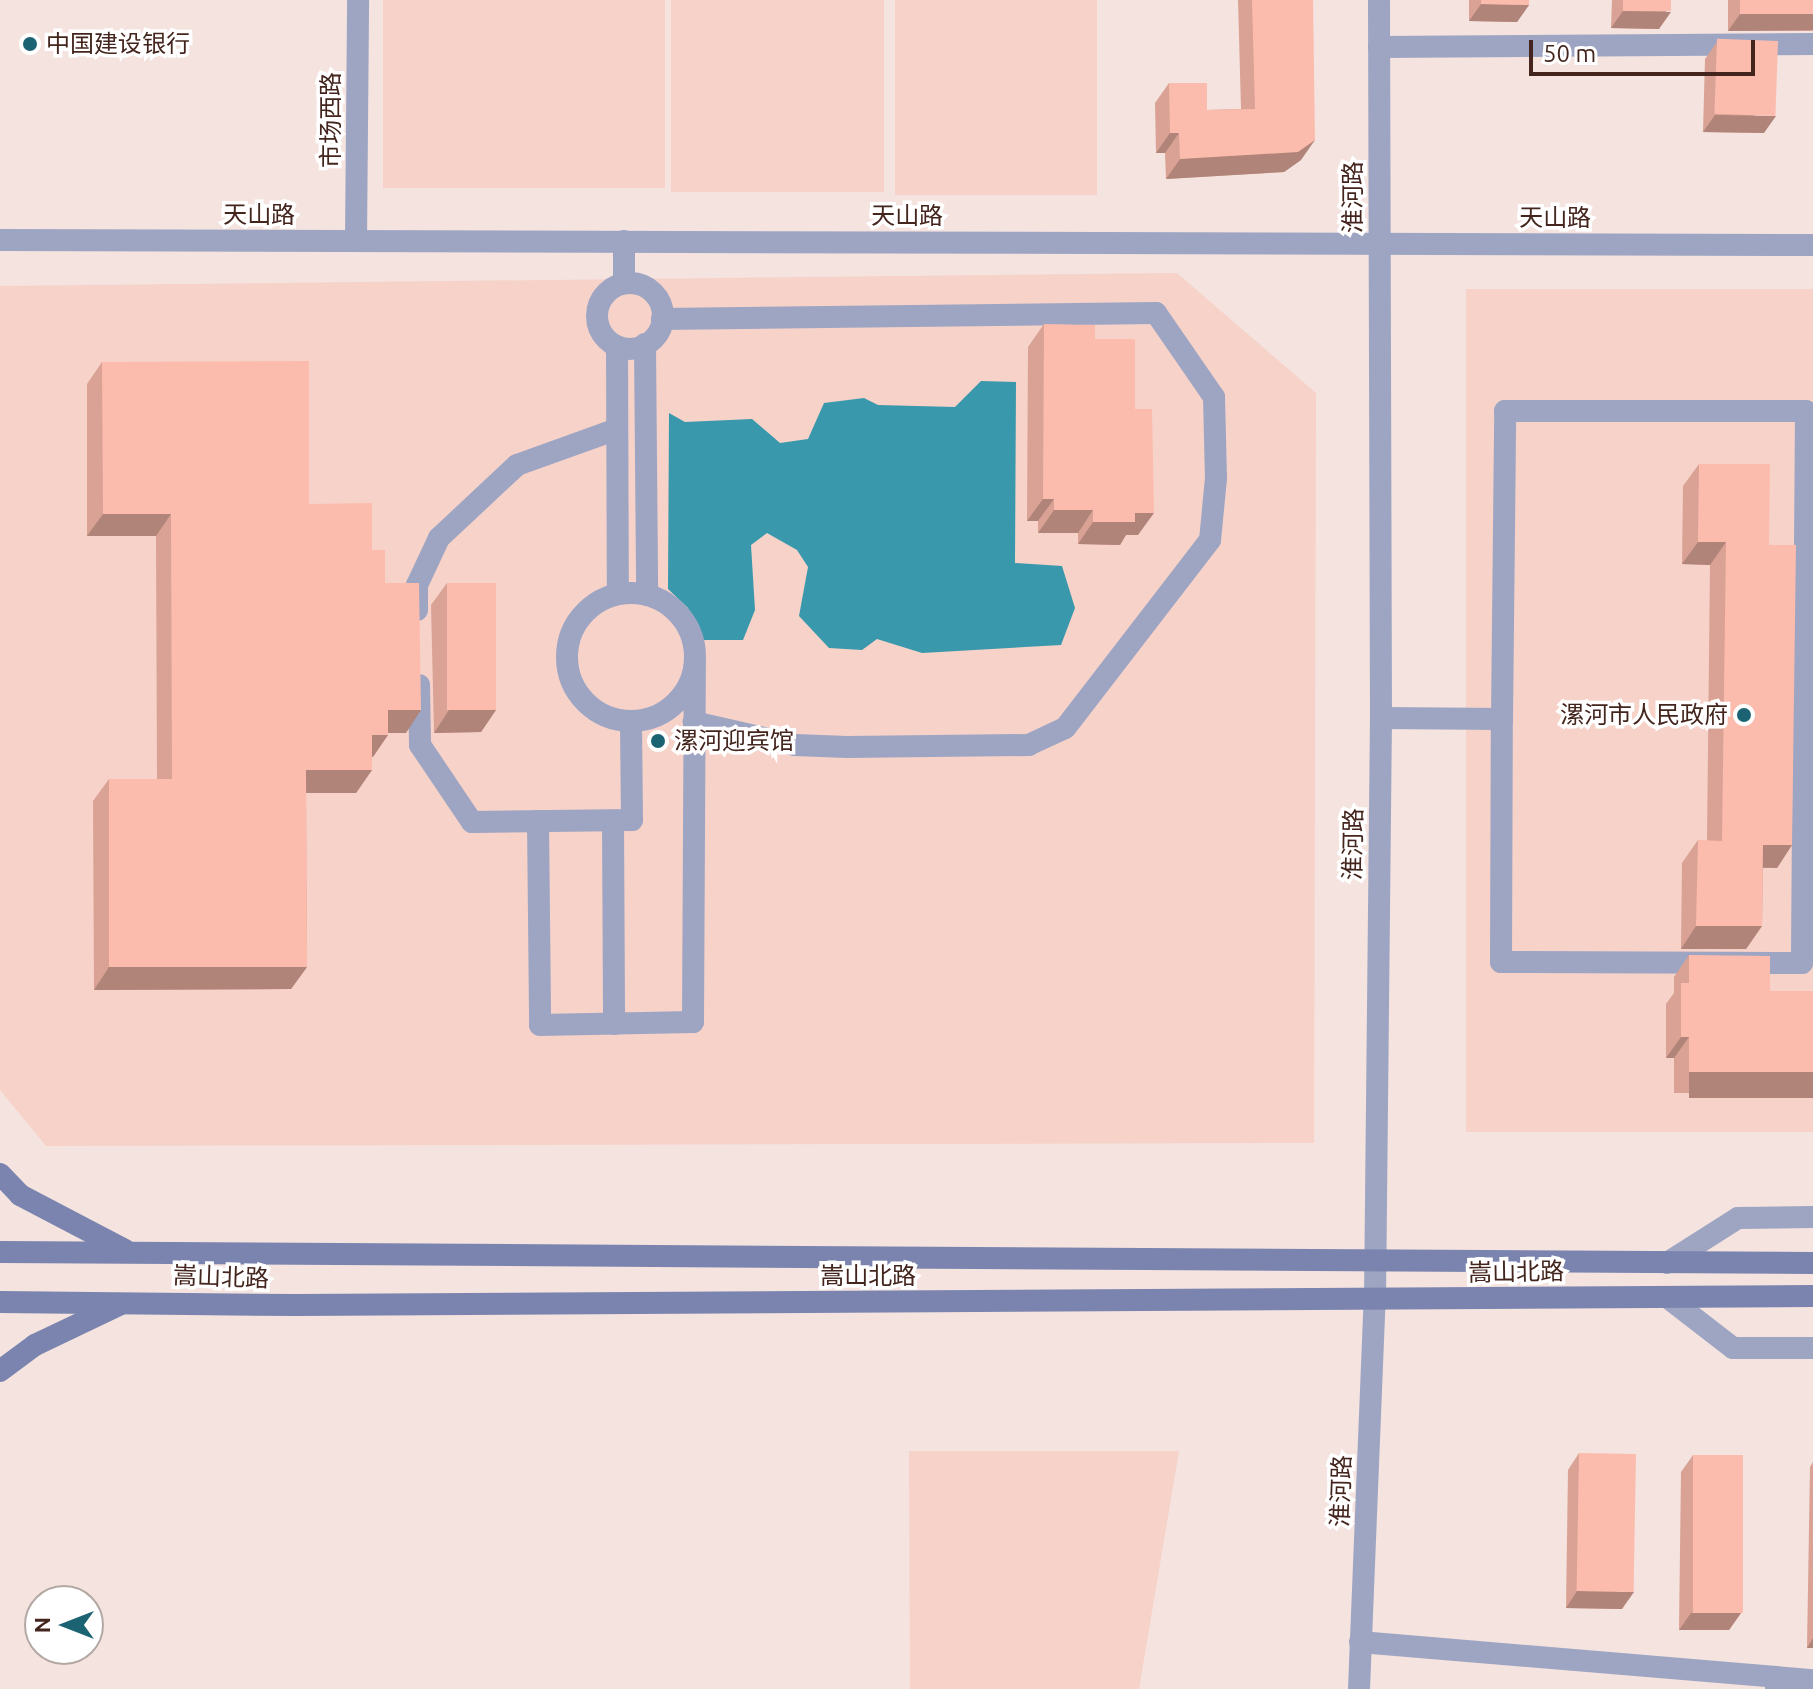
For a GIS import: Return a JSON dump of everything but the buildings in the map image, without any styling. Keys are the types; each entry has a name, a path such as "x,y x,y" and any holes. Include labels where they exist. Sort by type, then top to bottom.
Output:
{"main road":[{"path":"0,1174 20,1195 133,1253"},
{"name":"嵩山北路","path":"0,1252 1813,1263"},
{"name":"嵩山北路","path":"0,1302 329,1305 1813,1296"},
{"path":"0,1371 35,1345 128,1301"}],"street":[{"name":"市场西路","path":"356,241 358,0"},
{"name":"淮河路","path":"1359,1689 1375,1299 1381,718 1379,0"},
{"path":"1379,47 1813,44"},
{"name":"天山路","path":"0,240 1813,245"},
{"path":"624,241 624,282"},
{"path":"645,344 617,347 603,336 596,320 598,303 608,289 624,282 641,284 655,294 662,319 645,344 647,595"},
{"path":"662,319 1156,313 1214,397 1216,478 1210,540 1065,728 1029,745 847,747 795,745 694,722"},
{"path":"617,347 618,594"},
{"path":"1505,411 1806,411 1808,713 1802,963 1501,962 1502,719 1505,411"},
{"path":"418,633 417,585 439,538 517,465 617,429"},
{"path":"538,821 540,1025 693,1022 695,665 694,647 684,621 664,602 647,595 618,594 588,610 570,638 569,673 585,702 607,716 631,722 649,719 673,705 690,683 695,665"},
{"path":"419,665 420,745 472,822 632,820 631,722"},
{"path":"1381,718 1502,719"},
{"path":"613,821 614,1024"},
{"path":"1667,1263 1738,1218 1813,1217"},
{"path":"1667,1297 1733,1348 1813,1348"},
{"path":"1360,1642 1776,1683 1813,1680"}],"shaded area":[{"path":"383,0 665,0 665,188 383,188"},
{"path":"671,0 884,0 884,192 671,192"},
{"path":"895,0 1097,0 1097,195 895,195"},
{"name":"漯河迎宾馆","path":"1177,273 1316,393 1314,1143 46,1146 0,1090 0,286"},
{"name":"漯河市人民政府","path":"1466,289 1813,289 1813,1132 1466,1132"},
{"path":"909,1451 1179,1451 1139,1689 910,1689"}],"water":[{"path":"981,381 1016,382 1015,563 1062,566 1075,608 1061,645 922,653 877,639 862,650 829,648 799,616 808,567 797,550 767,533 751,545 755,610 743,640 700,640 688,608 668,589 669,413 685,422 752,419 780,443 808,439 824,403 864,398 878,405 955,407"}],"place":[{"name":"中国建设银行","path":"30,44"},
{"name":"漯河市人民政府","path":"1744,715"},
{"name":"漯河迎宾馆","path":"658,741"}]}
